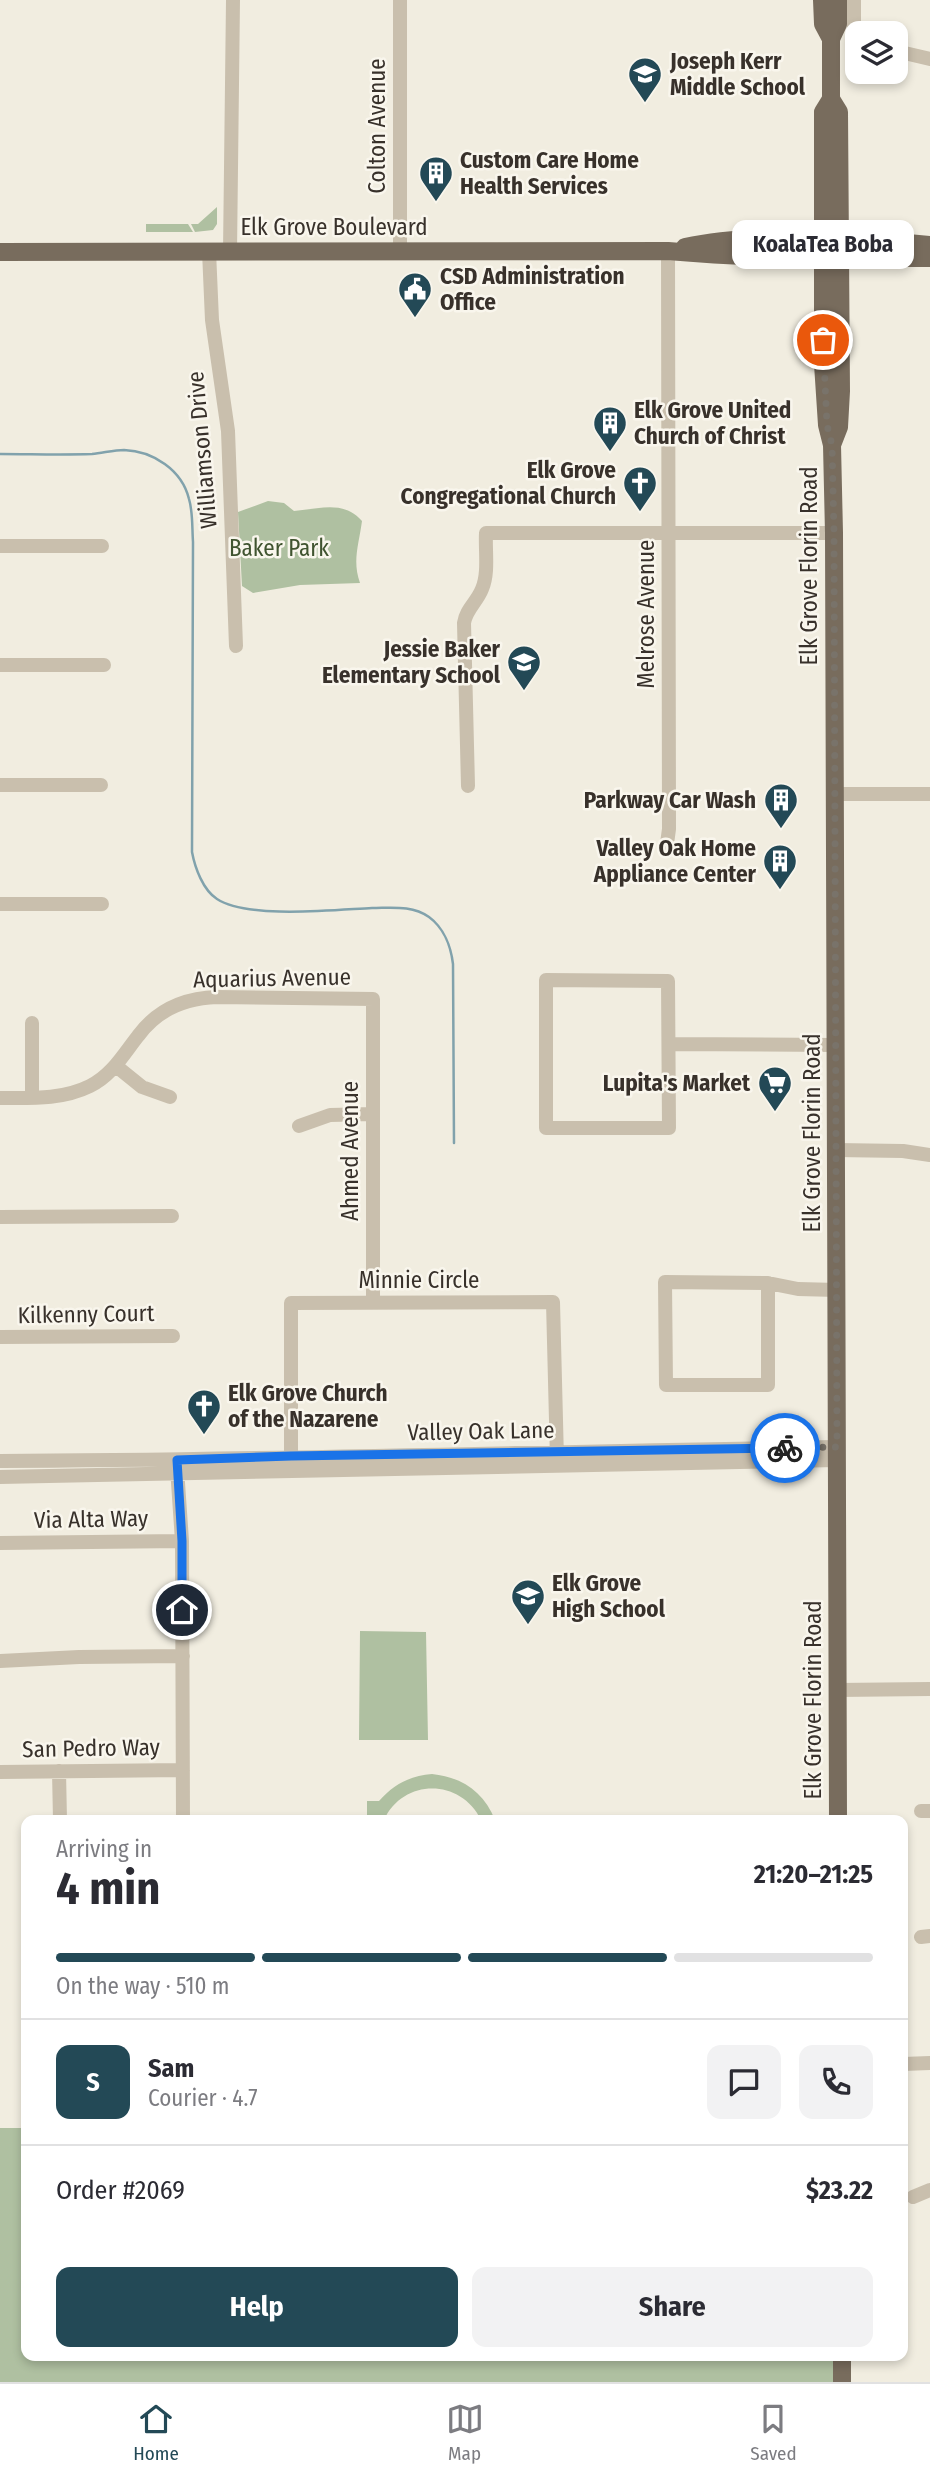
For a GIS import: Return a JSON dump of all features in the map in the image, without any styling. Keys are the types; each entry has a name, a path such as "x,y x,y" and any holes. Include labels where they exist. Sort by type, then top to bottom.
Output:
{"main road":[{"name":"Elk Grove Florin Road","path":"822,0 823,24 831,39"},
{"name":"Elk Grove Florin Road","path":"838,0 838,24 831,39 831,99 823,113 841,391 839,426 832,445 838,1815"},
{"name":"Elk Grove Boulevard","path":"668,251 719,240 831,240 930,244"},
{"name":"Elk Grove Boulevard","path":"0,252 668,251 736,257 930,258"},
{"path":"842,2361 842,2382"}],"street":[{"path":"230,252 233,0"},
{"name":"Colton Avenue","path":"400,0 400,251"},
{"path":"854,0 855,21"},
{"path":"831,39 845,41"},
{"path":"908,54 930,59"},
{"name":"Williamson Drive","path":"209,251 212,320 228,431 236,646"},
{"name":"Melrose Avenue","path":"666,851 669,829 668,251"},
{"path":"468,786 464,622 465,615 475,604 485,580 486,533 834,533"},
{"path":"0,547 102,546"},
{"path":"0,665 104,665"},
{"path":"0,785 101,785"},
{"path":"835,794 930,794"},
{"path":"0,904 102,904"},
{"path":"546,980 668,981 669,1044 669,1128 546,1128 546,980"},
{"name":"Aquarius Avenue","path":"0,1098 57,1097 80,1091 102,1079 116,1066 152,1020 172,1007 193,999 373,999"},
{"name":"Ahmed Avenue","path":"373,999 373,1303"},
{"path":"32,1023 32,1098"},
{"path":"669,1044 836,1045"},
{"path":"116,1066 142,1087 170,1097"},
{"path":"299,1126 330,1115 373,1114"},
{"path":"836,1150 904,1151 930,1155"},
{"path":"0,1217 172,1216"},
{"path":"768,1283 768,1384 666,1385 666,1282 768,1283 798,1289 837,1290"},
{"name":"Minnie Circle","path":"291,1472 291,1303 553,1303 557,1459"},
{"name":"Kilkenny Court","path":"0,1337 173,1336"},
{"name":"Valley Oak Lane","path":"0,1461 291,1456 557,1459 837,1454"},
{"name":"Valley Oak Lane","path":"0,1478 291,1472 557,1459"},
{"path":"177,1460 182,1541 183,1815"},
{"name":"Via Alta Way","path":"0,1543 182,1541"},
{"path":"0,1661 183,1656"},
{"path":"837,1690 930,1689"},
{"name":"San Pedro Way","path":"0,1772 183,1770"},
{"path":"59,1771 60,1815"},
{"path":"908,2064 930,2063"},
{"path":"913,2197 930,2190"}],"green space":[{"path":"217,207 217,224 213,230 195,232 191,224 198,224"},
{"path":"146,224 188,224 193,232 146,232"},
{"name":"Baker Park","path":"268,501 284,503 294,511 331,507 355,514 362,521 356,560 360,583 300,585 253,593 242,586 238,512"},
{"path":"360,1631 426,1632 428,1740 359,1740"},
{"path":"432,1774 462,1782 485,1801 492,1815 478,1815 460,1796 447,1790 432,1788 404,1796 387,1815 367,1815 367,1801 379,1801 403,1782"},
{"path":"0,2128 21,2128 21,2361 835,2361 835,2382 0,2382"}],"waterway":[{"path":"0,454 135,451 165,464 180,479 189,499 192,520 192,852 198,872 208,890 217,899 249,909 292,912 402,908 422,913 434,921 446,938 453,964 454,1143"}],"way so far":[{"path":"785,1448 837,1447 834,533 832,445 827,425 823,340"}],"place":[{"name":"Joseph Kerr Middle School","path":"645,104"},
{"name":"Custom Care Home Health Services","path":"436,203"},
{"name":"CSD Administration Office","path":"415,319"},
{"name":"KoalaTea Boba","path":"823,340"},
{"name":"Elk Grove United Church of Christ","path":"610,453"},
{"name":"Elk Grove Congregational Church","path":"640,513"},
{"name":"Jessie Baker Elementary School","path":"524,692"},
{"name":"Parkway Car Wash","path":"781,830"},
{"name":"Valley Oak Home Appliance Center","path":"780,891"},
{"name":"Lupita's Market","path":"775,1113"},
{"name":"Elk Grove Church of the Nazarene","path":"204,1436"},
{"name":"Elk Grove High School","path":"528,1626"}],"route":[{"path":"182,1610 182,1541 177,1460 785,1448"}]}
